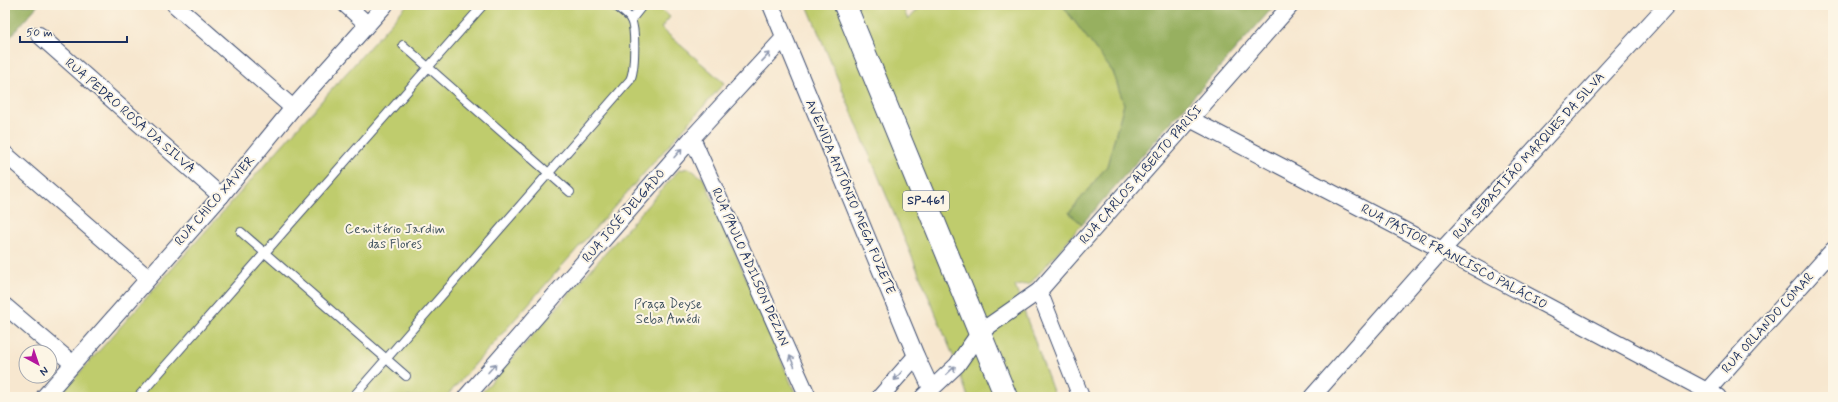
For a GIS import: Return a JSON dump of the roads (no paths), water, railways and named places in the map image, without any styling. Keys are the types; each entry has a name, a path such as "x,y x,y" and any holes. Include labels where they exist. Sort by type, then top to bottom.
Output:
{"main road":[{"name":"SP-461","path":"846,5 1006,397"}],"street":[{"path":"175,5 293,108"},
{"path":"346,5 367,24"},
{"name":"RUA CHICO XAVIER","path":"44,397 72,363 221,196 293,108 385,5"},
{"name":"AVENIDA ANTÔNIO MEGA FUZETE","path":"771,5 916,356 928,393"},
{"name":"RUA CARLOS ALBERTO PARISI","path":"980,332 1039,291 1291,5"},
{"name":"RUA SEBASTIÃO MARQUES DA SILVA","path":"1312,397 1442,250 1667,5"},
{"name":"RUA PEDRO ROSA DA SILVA","path":"39,35 221,196"},
{"name":"RUA JOSÉ DELGADO","path":"466,397 692,138 784,38"},
{"name":"RUA PASTOR FRANCISCO PALÁCIO","path":"1190,119 1442,250 1710,395"},
{"name":"RUA PAULO ADILSON DEZAN","path":"692,138 808,397"},
{"path":"5,154 148,278"},
{"name":"RUA ORLANDO COMAR","path":"1710,395 1833,250"},
{"path":"1039,291 1081,397"},
{"path":"5,306 72,363"},
{"path":"928,393 957,365 980,332"},
{"path":"880,397 916,356"}],"lane":[{"path":"138,397 483,5"},
{"path":"631,20 643,5"},
{"path":"353,397 630,80 634,70 633,28 631,20 618,6"},
{"path":"403,45 570,192"},
{"path":"241,232 406,376"}],"park label":[{"name":"Cemitério Jardim das Flores","path":"395,236"},
{"name":"Praça Deyse Seba Amédi","path":"668,312"}]}
